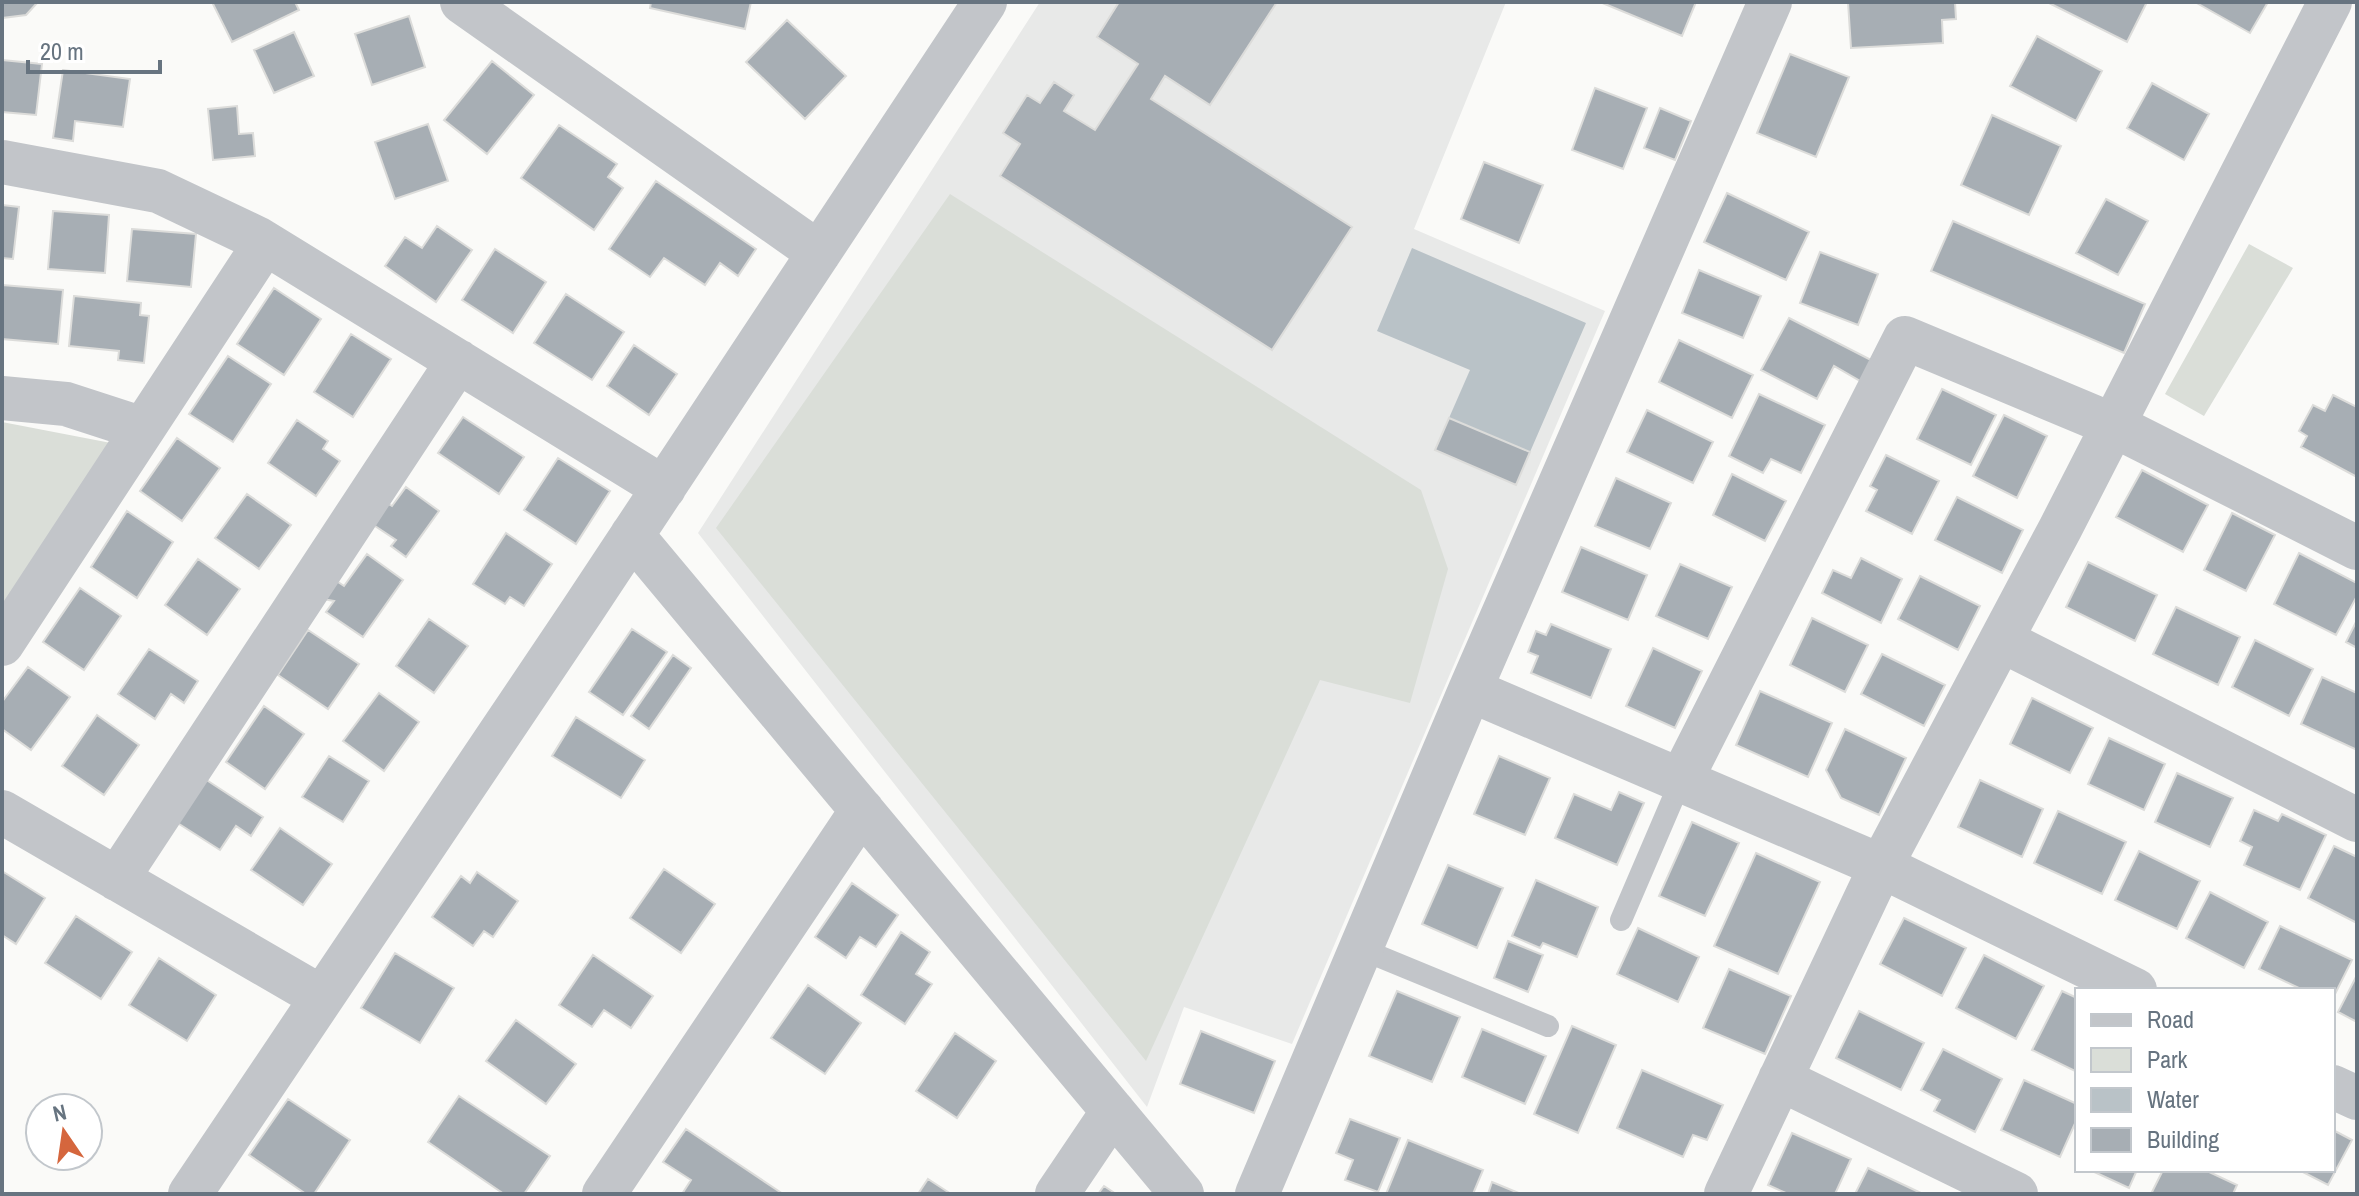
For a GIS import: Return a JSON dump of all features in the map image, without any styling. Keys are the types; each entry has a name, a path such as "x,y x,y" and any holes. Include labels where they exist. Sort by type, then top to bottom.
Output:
{"street":[{"path":"462,2 819,253"},
{"path":"190,1194 664,488 985,2"},
{"path":"1257,1194 1470,690 1770,2"},
{"path":"1726,1194 1881,866 2113,425 2330,2"},
{"path":"2,162 158,191 265,243 664,488"},
{"path":"2,644 265,243"},
{"path":"1681,780 1905,338 2113,425 2357,548"},
{"path":"117,879 458,361"},
{"path":"2,398 66,404 143,429"},
{"path":"632,535 1182,1194"},
{"path":"2001,640 2357,820"},
{"path":"1470,690 1881,866 2131,988"},
{"path":"604,1194 862,810"},
{"path":"2,812 321,997"},
{"path":"1780,1079 2016,1194"},
{"path":"2335,1088 2357,1098"},
{"path":"1057,1194 1113,1111"}],"lane":[{"path":"1621,920 1681,780"},
{"path":"1361,949 1548,1026"}],"shaded area":[{"path":"1040,2 1506,2 1414,229 1605,311 1292,1044 1184,1007 1147,1107 698,533"}],"green space":[{"path":"950,194 1421,490 1448,569 1410,703 1320,680 1146,1061 716,528"},
{"path":"2249,244 2293,268 2204,416 2165,394"},
{"path":"2,422 111,443 2,605"}],"water":[{"path":"1412,248 1586,323 1530,452 1449,418 1470,370 1377,331"}],"building":[{"path":"2,2 38,2 26,15 2,18"},
{"path":"212,2 295,2 299,10 232,42"},
{"path":"651,2 751,2 745,29 650,8"},
{"path":"1119,2 1277,2 1210,105 1165,76 1151,99 1352,227 1272,350 1000,176 1020,144 1003,133 1027,95 1040,103 1054,82 1074,95 1064,111 1095,130 1138,64 1097,37"},
{"path":"1600,2 1696,2 1682,36"},
{"path":"1848,2 1955,2 1956,19 1942,20 1943,43 1851,48"},
{"path":"2047,2 2147,2 2127,42"},
{"path":"2195,2 2268,2 2250,33"},
{"path":"409,16 425,67 372,85 355,34"},
{"path":"787,20 846,76 805,119 746,62"},
{"path":"294,32 314,76 274,93 254,50"},
{"path":"2037,36 2102,71 2076,121 2010,86"},
{"path":"1790,54 1849,77 1816,157 1757,133"},
{"path":"2,60 42,64 36,115 2,112"},
{"path":"492,61 534,95 487,154 444,120"},
{"path":"63,70 130,79 123,127 75,121 73,141 53,138"},
{"path":"2152,83 2209,114 2184,160 2127,128"},
{"path":"1595,88 1647,108 1623,169 1572,150"},
{"path":"237,106 239,134 253,133 255,156 213,160 208,109"},
{"path":"1660,108 1691,121 1675,160 1644,148"},
{"path":"1992,115 2061,146 2029,215 1961,185"},
{"path":"428,124 448,181 395,199 375,142"},
{"path":"559,125 617,164 608,177 623,188 594,230 521,178"},
{"path":"1484,162 1543,185 1519,243 1461,219"},
{"path":"656,181 756,249 738,276 720,263 705,285 664,258 650,277 609,249"},
{"path":"1727,193 1809,232 1786,280 1704,242"},
{"path":"2106,199 2148,221 2118,275 2076,253"},
{"path":"2,205 19,207 13,259 2,258"},
{"path":"53,211 109,215 105,273 48,269"},
{"path":"1953,221 2145,304 2124,353 1931,271"},
{"path":"437,226 472,250 436,302 385,266 405,237 422,248"},
{"path":"132,229 196,234 191,287 127,281"},
{"path":"495,249 546,282 513,333 462,300"},
{"path":"1820,252 1878,274 1858,325 1800,303"},
{"path":"1699,270 1761,296 1743,338 1682,313"},
{"path":"2,285 63,290 58,344 2,339"},
{"path":"274,288 321,319 284,375 237,344"},
{"path":"566,294 624,332 592,380 534,343"},
{"path":"74,296 141,303 140,315 149,316 144,363 118,360 119,351 69,346"},
{"path":"1789,318 1873,361 1862,382 1834,366 1817,399 1761,370"},
{"path":"351,334 391,359 353,417 314,392"},
{"path":"1679,340 1753,375 1732,418 1659,382"},
{"path":"634,345 677,374 649,415 607,386"},
{"path":"228,356 271,384 233,442 189,414"},
{"path":"1942,389 1996,415 1971,465 1917,439"},
{"path":"1759,394 1825,425 1801,473 1771,459 1763,473 1729,456"},
{"path":"2333,395 2357,407 2357,477 2301,447 2307,436 2299,431 2313,405 2325,411"},
{"path":"1647,410 1713,442 1693,483 1627,452"},
{"path":"2004,415 2047,436 2017,498 1973,476"},
{"path":"463,417 524,457 499,494 438,453"},
{"path":"1449,418 1530,452 1516,485 1435,450"},
{"path":"297,420 328,441 323,449 340,461 316,496 268,463"},
{"path":"177,438 220,468 182,521 140,491"},
{"path":"1886,455 1939,481 1912,534 1866,511 1877,490 1870,486"},
{"path":"558,458 610,491 576,544 524,510"},
{"path":"2142,470 2208,505 2183,552 2116,517"},
{"path":"1732,474 1786,501 1765,541 1713,515"},
{"path":"1616,478 1671,503 1650,549 1595,526"},
{"path":"406,487 439,511 406,557 391,546 396,540 372,524 387,503 392,506"},
{"path":"247,494 291,525 259,569 215,538"},
{"path":"1957,497 2023,530 2002,573 1935,540"},
{"path":"127,511 173,542 137,598 91,567"},
{"path":"2232,513 2275,535 2246,591 2204,570"},
{"path":"506,533 552,564 524,606 510,597 505,604 473,584"},
{"path":"1581,547 1647,575 1628,620 1562,592"},
{"path":"2299,553 2357,583 2357,596 2336,635 2274,604"},
{"path":"367,554 403,580 363,637 326,612 334,601 323,599 335,580 344,586"},
{"path":"1861,558 1902,579 1881,623 1822,593 1833,570 1851,578"},
{"path":"198,559 240,589 207,635 165,605"},
{"path":"2088,562 2157,595 2135,641 2066,607"},
{"path":"1680,564 1732,587 1708,639 1656,616"},
{"path":"1920,576 1980,606 1958,650 1898,619"},
{"path":"80,588 121,616 84,670 43,642"},
{"path":"2176,607 2240,637 2218,685 2153,654"},
{"path":"1812,618 1868,645 1845,692 1790,665"},
{"path":"429,619 468,646 434,693 396,666"},
{"path":"2357,620 2357,648 2346,642"},
{"path":"1551,624 1611,649 1591,698 1531,673 1538,656 1528,652 1536,631 1546,635"},
{"path":"632,629 667,652 623,715 589,692"},
{"path":"308,630 359,664 328,709 278,675"},
{"path":"2255,640 2313,669 2289,716 2232,687"},
{"path":"1653,648 1702,671 1675,728 1626,706"},
{"path":"149,649 198,681 184,703 171,694 155,719 118,694"},
{"path":"1882,654 1945,685 1924,726 1861,694"},
{"path":"673,655 691,668 649,729 631,716"},
{"path":"28,667 70,697 31,750 2,729 2,702"},
{"path":"2322,677 2357,693 2357,750 2301,724"},
{"path":"1760,691 1832,723 1808,777 1736,745"},
{"path":"379,693 419,722 384,771 343,741"},
{"path":"2032,698 2093,728 2070,773 2010,744"},
{"path":"264,706 304,734 265,789 226,762"},
{"path":"97,715 139,745 104,795 62,766"},
{"path":"576,717 645,760 621,798 552,756"},
{"path":"1845,729 1906,758 1879,815 1841,798 1826,770"},
{"path":"2109,738 2165,764 2144,810 2088,784"},
{"path":"329,756 369,781 343,822 302,797"},
{"path":"1499,756 1550,778 1525,835 1474,814"},
{"path":"2177,773 2233,798 2210,847 2155,822"},
{"path":"205,779 263,817 251,836 236,826 220,850 176,822"},
{"path":"1980,780 2043,809 2022,857 1958,827"},
{"path":"1619,792 1644,803 1617,865 1555,838 1574,794 1611,810"},
{"path":"2254,810 2278,821 2282,814 2326,835 2300,890 2244,865 2252,847 2240,841"},
{"path":"2058,811 2126,842 2102,894 2034,863"},
{"path":"1692,822 1739,843 1705,916 1659,896"},
{"path":"280,828 332,864 303,905 251,870"},
{"path":"2334,846 2357,857 2357,923 2308,898"},
{"path":"2139,851 2200,881 2177,929 2115,900"},
{"path":"1756,853 1820,882 1778,974 1714,946"},
{"path":"1448,865 1503,888 1477,948 1422,924"},
{"path":"664,869 715,904 681,953 630,918"},
{"path":"2,871 45,898 16,944 2,935"},
{"path":"477,872 518,901 493,937 484,931 473,946 432,917 461,876 470,883"},
{"path":"1536,880 1598,907 1577,957 1543,943 1540,948 1512,936"},
{"path":"852,883 898,915 876,947 860,937 846,958 815,937"},
{"path":"2210,892 2268,922 2244,968 2186,938"},
{"path":"76,916 132,952 101,999 45,963"},
{"path":"1904,918 1966,948 1942,996 1880,964"},
{"path":"2280,926 2352,960 2335,994 2335,988 2299,988 2259,969"},
{"path":"1638,928 1699,957 1678,1002 1617,974"},
{"path":"901,932 930,952 916,974 932,984 905,1024 861,995"},
{"path":"1508,941 1543,955 1528,992 1494,978"},
{"path":"395,953 454,988 420,1043 361,1008"},
{"path":"593,955 653,996 631,1028 604,1010 592,1027 559,1005"},
{"path":"1984,955 2044,986 2016,1039 1956,1008"},
{"path":"159,958 216,995 187,1041 129,1005"},
{"path":"1729,969 1791,996 1765,1054 1703,1028"},
{"path":"2357,975 2357,1022 2338,1012"},
{"path":"808,985 861,1023 825,1074 771,1038"},
{"path":"1397,991 1460,1017 1432,1082 1369,1056"},
{"path":"2062,991 2075,997 2075,1071 2032,1050"},
{"path":"1859,1011 1924,1043 1901,1090 1836,1058"},
{"path":"516,1020 576,1064 546,1104 486,1061"},
{"path":"1572,1026 1616,1045 1578,1133 1534,1114"},
{"path":"1482,1029 1546,1056 1525,1104 1462,1077"},
{"path":"1201,1031 1275,1061 1254,1113 1180,1084"},
{"path":"955,1033 996,1061 957,1118 916,1091"},
{"path":"1943,1049 2002,1079 1975,1132 1934,1111 1940,1100 1921,1090"},
{"path":"1642,1070 1723,1105 1707,1140 1693,1135 1683,1157 1617,1128"},
{"path":"2024,1080 2075,1103 2075,1123 2060,1157 2001,1130"},
{"path":"459,1096 550,1156 524,1194 504,1194 428,1142"},
{"path":"288,1099 350,1140 314,1194 306,1194 249,1155"},
{"path":"1350,1119 1400,1138 1378,1192 1345,1180 1353,1160 1336,1153"},
{"path":"686,1129 783,1194 682,1194 691,1180 663,1162"},
{"path":"2335,1131 2352,1140 2335,1172"},
{"path":"1792,1133 1851,1159 1835,1194 1788,1194 1768,1185"},
{"path":"1408,1140 1483,1170 1473,1194 1386,1194"},
{"path":"1868,1168 1923,1194 1855,1194"},
{"path":"2094,1172 2136,1172 2129,1188"},
{"path":"2162,1172 2209,1172 2237,1185 2233,1194 2151,1194"},
{"path":"2303,1172 2335,1172 2328,1185"},
{"path":"928,1179 951,1194 918,1194"},
{"path":"1492,1182 1521,1194 1488,1194"},
{"path":"1104,1186 1116,1194 1098,1194"}]}
